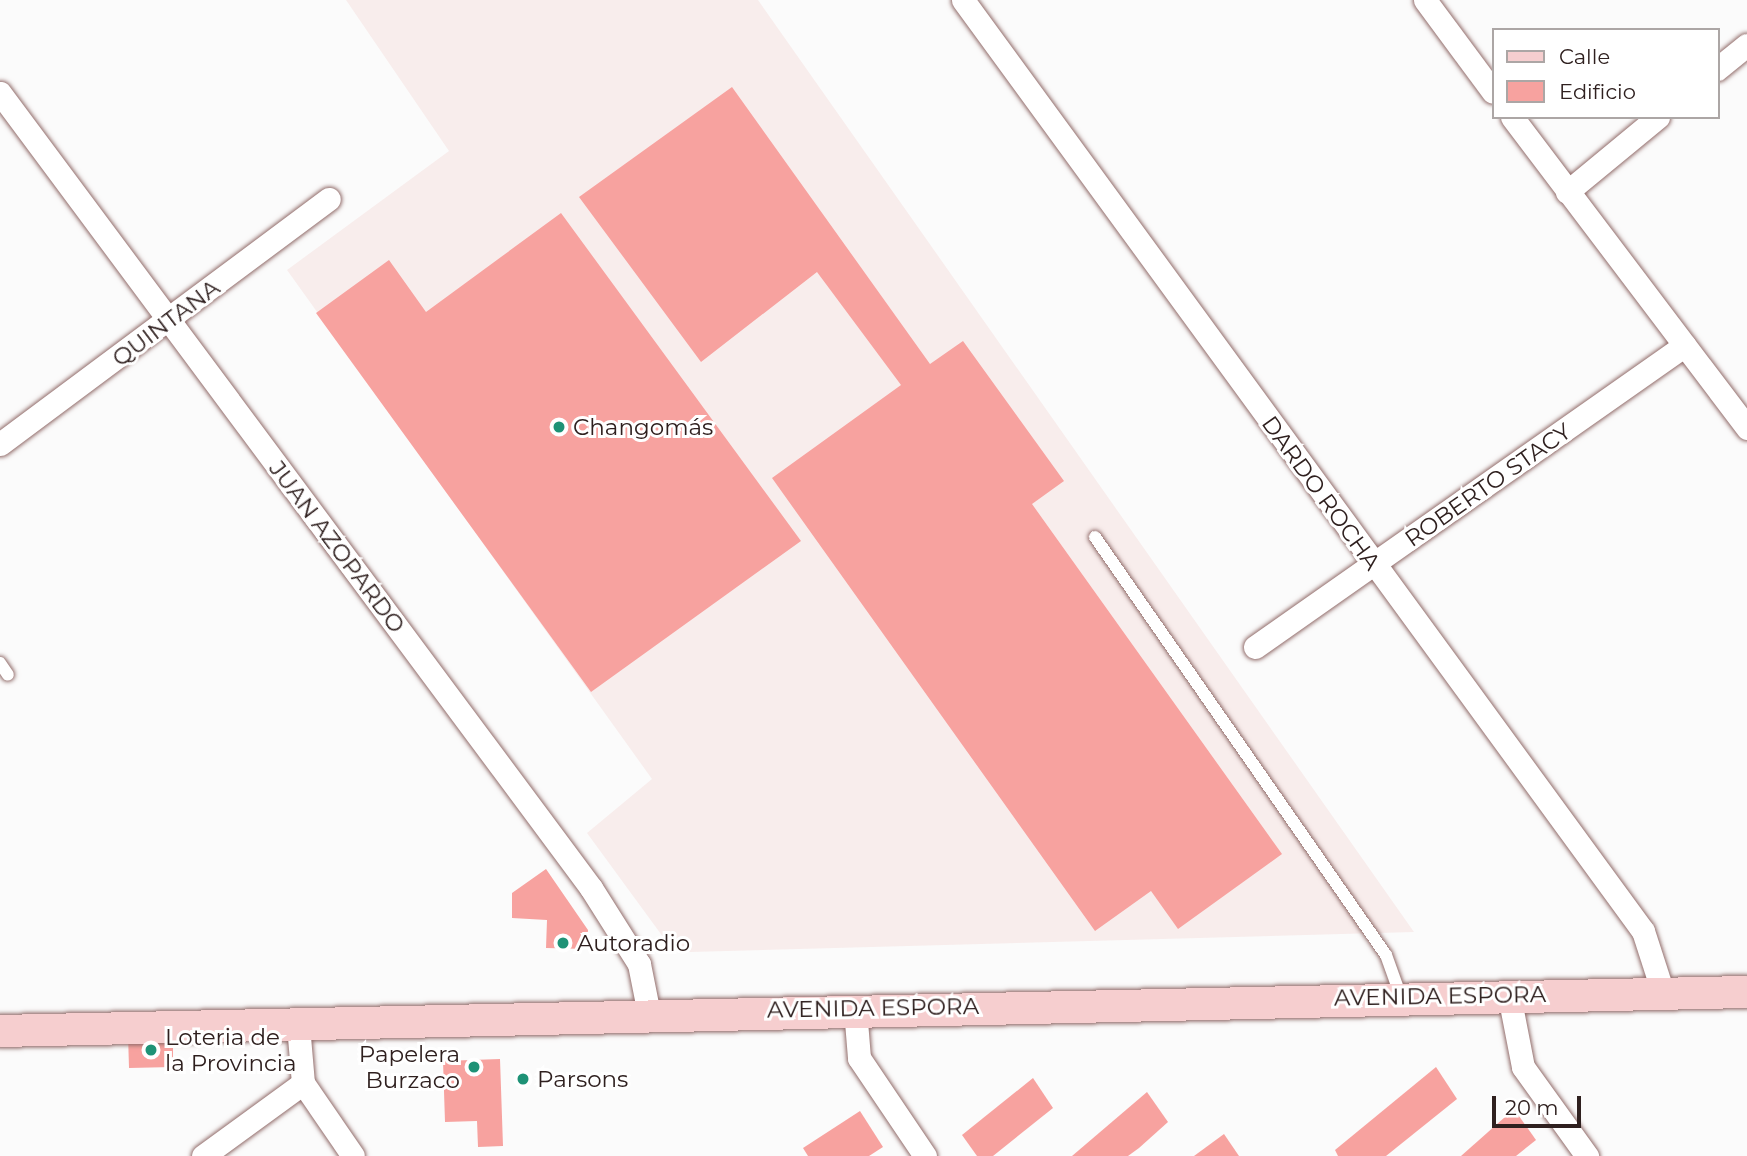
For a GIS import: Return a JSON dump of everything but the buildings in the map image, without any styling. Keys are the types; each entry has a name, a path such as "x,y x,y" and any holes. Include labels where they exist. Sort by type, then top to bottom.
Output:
{"main road":[{"name":"AVENIDA ESPORA","path":"0,1031 855,1009 1747,992"}],"street":[{"name":"DARDO ROCHA","path":"964,0 1373,566 1643,931 1663,993"},
{"path":"1425,0 1492,91"},
{"path":"1719,67 1747,45"},
{"name":"JUAN AZOPARDO","path":"0,93 591,887 639,964 649,1014"},
{"path":"1513,119 1747,428"},
{"path":"1567,192 1656,119"},
{"name":"QUINTANA","path":"0,444 169,322 329,199"},
{"name":"ROBERTO STACY","path":"1255,647 1685,345"},
{"path":"1510,995 1523,1067 1587,1156"},
{"path":"855,1009 859,1058 925,1156"},
{"path":"298,1025 303,1083 353,1156"},
{"path":"203,1156 303,1083"}],"lane":[{"path":"1095,537 1385,955 1401,997"},
{"path":"0,663 8,675"}],"shaded area":[{"path":"346,0 758,0 1414,932 690,952 666,941 587,833 652,779 287,270 449,151"}],"place":[{"name":"Changomás","path":"559,427"},
{"name":"Autoradio","path":"563,943"},
{"name":"Loteria de la Provincia","path":"151,1050"},
{"name":"Papelera Burzaco","path":"474,1067"},
{"name":"Parsons","path":"523,1079"}]}
